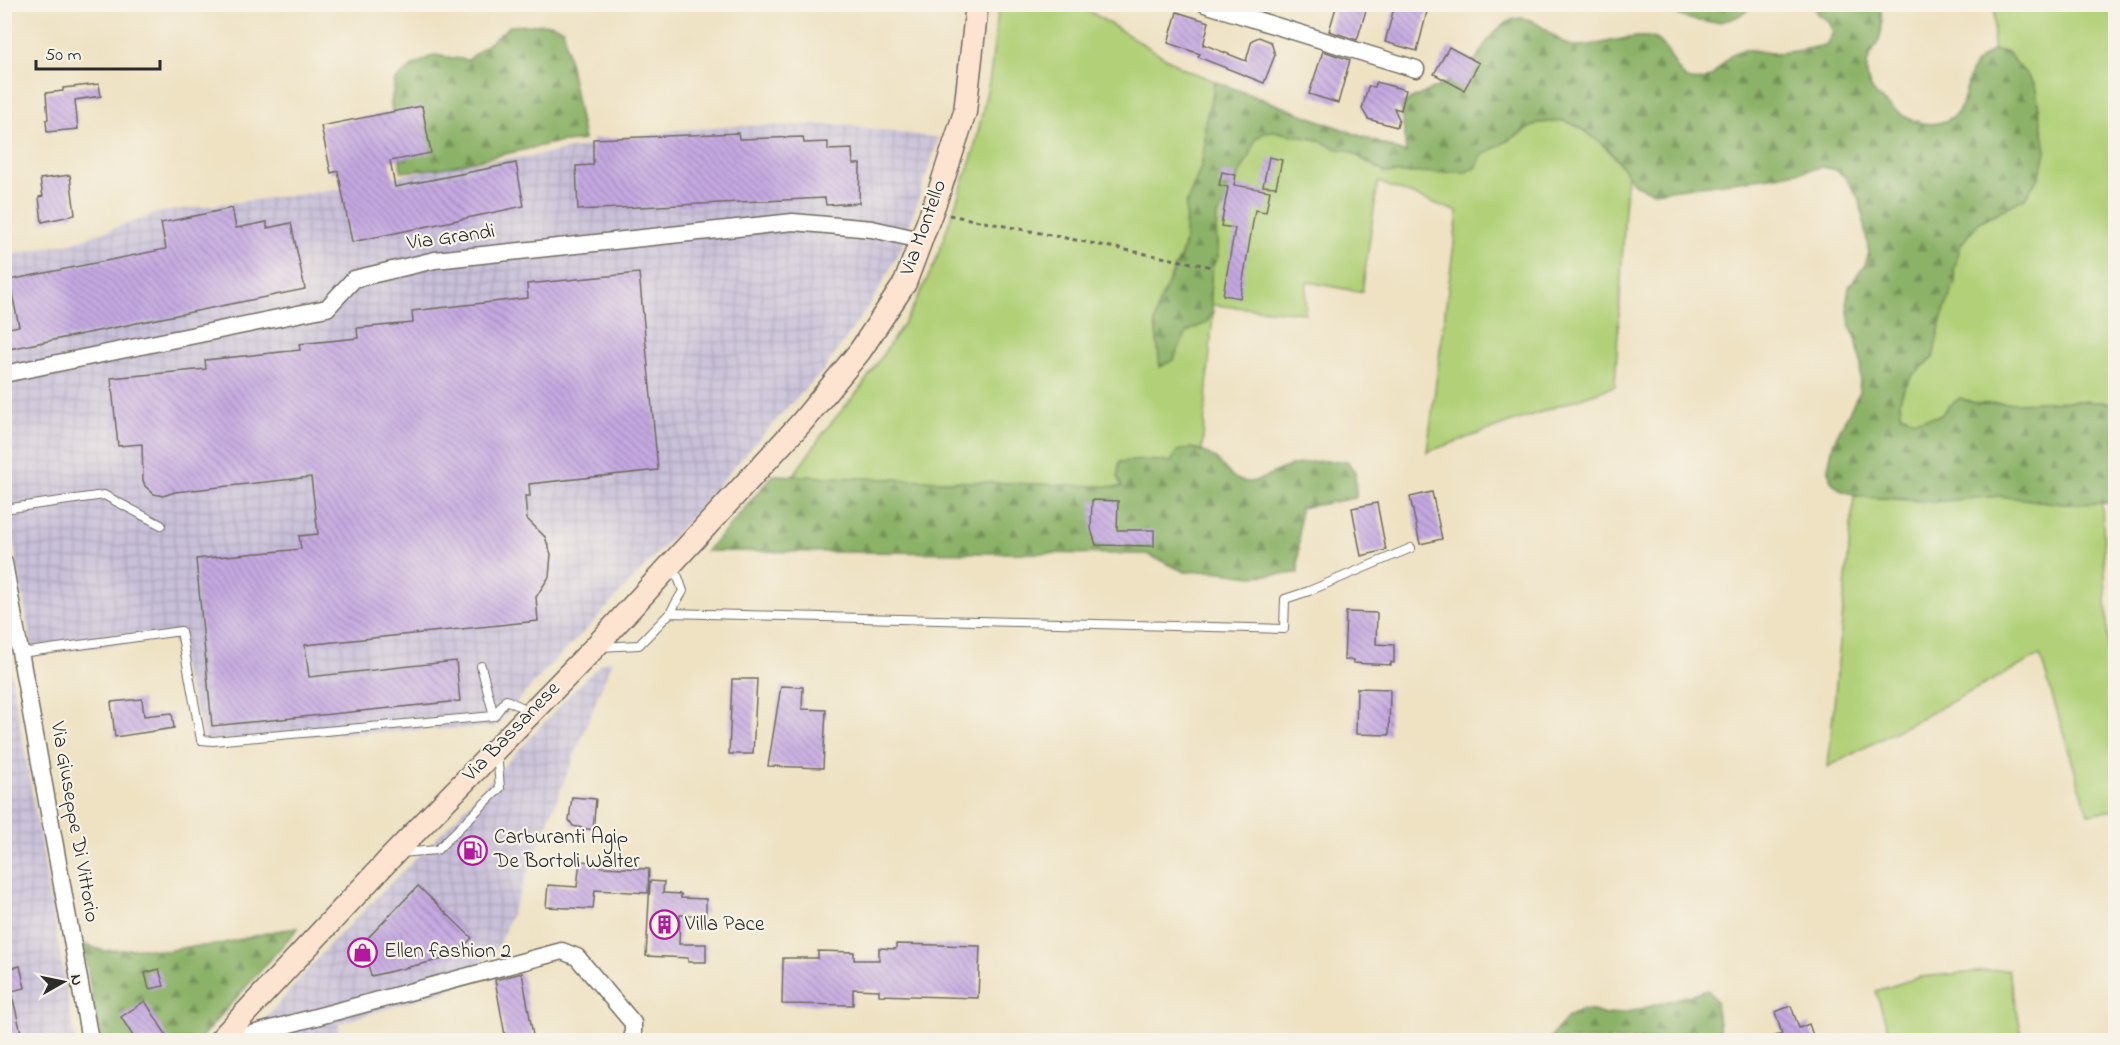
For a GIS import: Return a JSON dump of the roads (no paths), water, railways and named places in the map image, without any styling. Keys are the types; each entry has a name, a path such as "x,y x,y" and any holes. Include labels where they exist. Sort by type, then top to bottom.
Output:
{"main road":[{"name":"Via Montello","path":"802,422 867,341 905,282 932,212 964,111 977,4"},
{"name":"Via Bassanese","path":"220,1041 394,854 595,647 802,422"}],"street":[{"path":"1205,4 1416,69"},
{"name":"Via Grandi","path":"4,374 327,308 354,279 435,260 793,222 872,229 921,240"},
{"name":"Via Giuseppe Di Vittorio","path":"4,564 9,612 21,653 90,1041"},
{"path":"230,1041 562,951 578,957 633,1023 633,1041"}],"lane":[{"path":"4,509 104,495 161,525"},
{"path":"670,613 1284,629 1285,599 1411,548"},
{"path":"595,647 639,645 670,613 683,591 678,576 669,567"},
{"path":"21,653 181,631 201,741 494,716 506,700 530,712"},
{"path":"481,666 494,716"},
{"path":"394,854 437,850 500,788 497,747"}],"place":[{"name":"Carburanti Agip De Bortoli Walter","path":"473,850"},
{"name":"Villa Pace","path":"664,925"},
{"name":"Ellen fashion 2","path":"363,952"}]}
